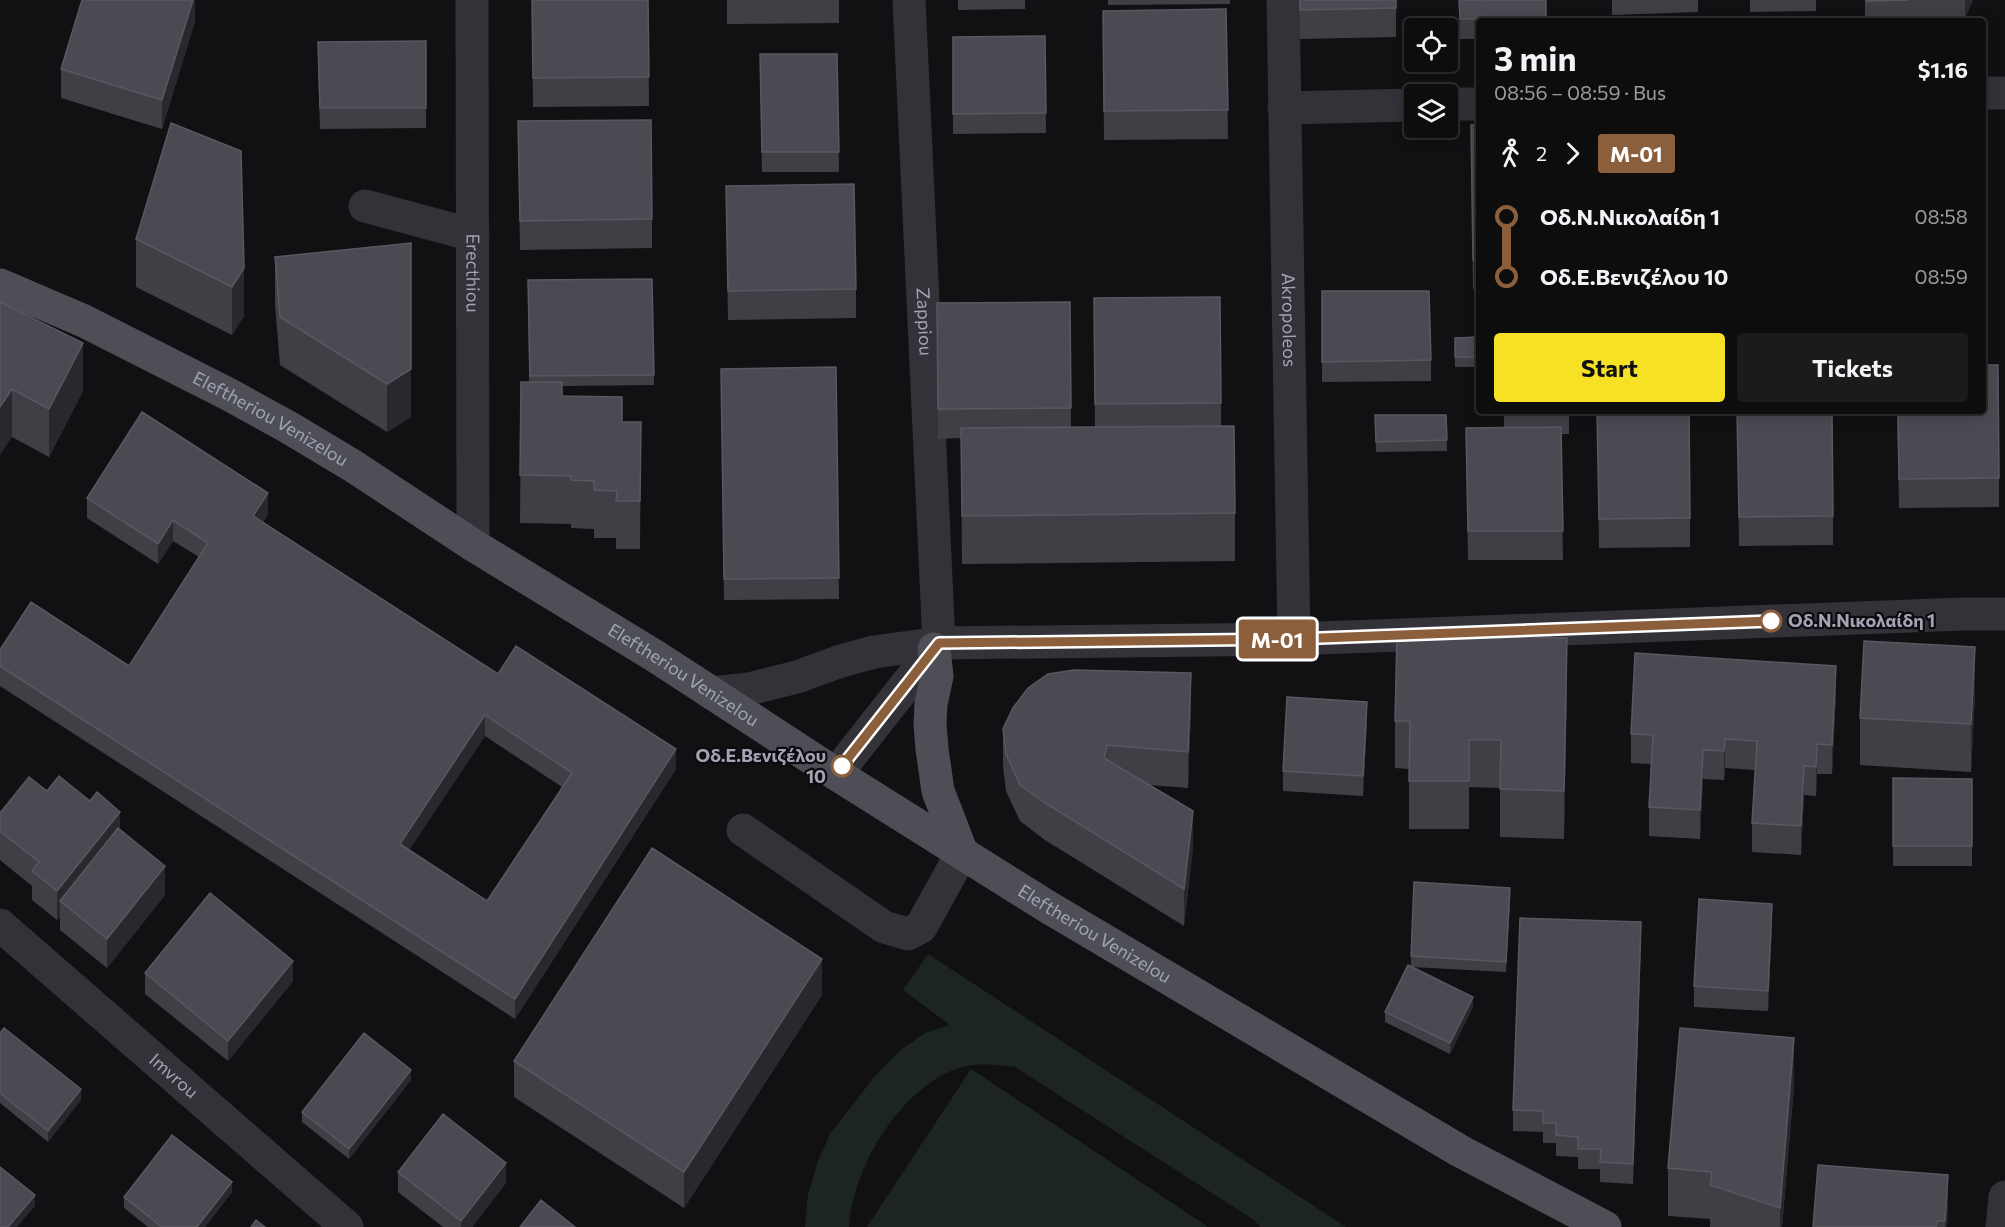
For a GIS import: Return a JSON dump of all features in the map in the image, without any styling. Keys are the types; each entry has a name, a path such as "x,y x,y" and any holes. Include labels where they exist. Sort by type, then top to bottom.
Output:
{"main road":[{"name":"Eleftheriou Venizelou","path":"0,285 84,321 228,394 353,466 473,545 655,656 836,774 1048,907 1460,1151 1605,1227"},
{"path":"937,646 937,676 931,704 932,748 938,791 962,853"}],"street":[{"name":"Erecthiou","path":"472,0 473,545"},
{"name":"Zappiou","path":"909,0 937,646"},
{"name":"Akropoleos","path":"1283,0 1294,639"},
{"path":"1986,93 2005,93"},
{"path":"1458,104 1476,104"},
{"path":"1284,108 1404,105"},
{"path":"365,206 472,235"},
{"path":"711,693 749,689 797,677 874,652 937,646 1294,639 2005,614"},
{"path":"836,774 937,646"},
{"path":"744,830 884,927 909,934 921,927 962,853"},
{"name":"Imvrou","path":"0,925 347,1227"},
{"path":"2002,1227 2005,1197"}],"shaded area":[{"path":"928,954 1346,1227 1261,1227 1254,1220 1015,1067 983,1064 959,1068 931,1082 912,1097 896,1116 881,1136 869,1158 852,1205 849,1227 805,1227 808,1195 818,1161 830,1134 875,1076 902,1049 925,1033 950,1025 903,990"},
{"path":"971,1069 1208,1227 867,1227"}],"building":[{"path":"82,0 193,0 162,100 61,69"},
{"path":"532,0 648,0 649,77 533,78"},
{"path":"1300,0 1396,0 1396,8 1300,10"},
{"path":"1459,0 1546,0 1546,17 1460,19"},
{"path":"1226,9 1228,110 1104,111 1103,11"},
{"path":"1045,36 1046,113 953,114 953,37"},
{"path":"426,41 426,108 320,108 318,42"},
{"path":"760,54 837,54 839,152 762,152"},
{"path":"651,120 652,219 520,221 518,121"},
{"path":"171,123 241,151 244,268 232,287 136,239"},
{"path":"1471,125 1476,125 1476,260 1473,260"},
{"path":"854,184 856,289 728,291 726,186"},
{"path":"411,243 411,369 387,384 280,317 275,257"},
{"path":"652,279 654,375 530,376 528,280"},
{"path":"1322,291 1429,291 1431,360 1322,362"},
{"path":"1220,297 1221,403 1095,404 1094,298"},
{"path":"0,302 83,343 49,409 12,389 0,407"},
{"path":"1070,302 1071,408 938,409 937,303"},
{"path":"1476,337 1476,357 1455,357 1455,338"},
{"path":"1986,365 1998,365 1999,478 1899,479 1898,414 1986,414"},
{"path":"836,367 839,578 724,579 721,369"},
{"path":"521,382 562,382 562,396 622,397 622,422 641,422 640,501 616,501 617,491 594,490 594,481 571,480 571,476 520,475"},
{"path":"142,412 268,493 253,516 498,674 516,646 676,749 515,999 0,666 0,650 31,602 129,666 208,543 173,520 158,544 87,498","holes":["485,715 572,773 487,901 400,844"]},
{"path":"1597,414 1689,414 1690,518 1599,519"},
{"path":"1737,414 1832,414 1833,516 1739,517"},
{"path":"1375,415 1446,415 1447,440 1376,442"},
{"path":"1234,426 1235,513 962,516 961,428"},
{"path":"1561,427 1563,531 1468,531 1466,428"},
{"path":"1397,634 1567,638 1564,791 1500,789 1501,740 1469,740 1469,781 1409,781 1410,721 1395,721"},
{"path":"1864,641 1975,647 1971,724 1860,718"},
{"path":"1635,653 1836,666 1832,745 1817,744 1816,767 1804,766 1801,826 1752,823 1757,741 1725,739 1724,751 1703,750 1700,810 1649,807 1653,735 1631,734"},
{"path":"1074,670 1191,673 1188,752 1107,745 1104,758 1193,811 1184,889 1045,803 1020,785 1006,754 1003,729 1013,708 1028,688 1048,674"},
{"path":"1287,697 1367,702 1363,776 1283,771"},
{"path":"59,776 90,801 97,792 120,812 57,891 32,871 39,862 0,831 0,813 29,777 47,791"},
{"path":"1893,778 1972,779 1972,846 1893,846"},
{"path":"118,828 165,866 107,939 60,901"},
{"path":"652,848 822,959 684,1172 514,1061"},
{"path":"1414,882 1510,888 1506,962 1411,956"},
{"path":"210,893 293,961 228,1041 145,973"},
{"path":"1699,899 1772,904 1768,991 1694,986"},
{"path":"1520,918 1641,922 1633,1164 1600,1162 1601,1149 1578,1149 1578,1137 1556,1135 1556,1123 1543,1123 1543,1111 1513,1110"},
{"path":"1408,965 1473,997 1450,1043 1385,1012"},
{"path":"4,1028 81,1089 48,1131 0,1093 0,1033"},
{"path":"1680,1028 1794,1038 1780,1208 1710,1185 1712,1172 1668,1168"},
{"path":"364,1033 411,1070 349,1149 302,1112"},
{"path":"443,1114 506,1163 461,1221 398,1172"},
{"path":"172,1135 232,1182 197,1227 162,1227 124,1197"},
{"path":"1818,1165 1948,1175 1945,1221 1937,1221 1936,1227 1813,1227"},
{"path":"0,1167 35,1195 8,1227 0,1227"},
{"path":"541,1200 575,1227 520,1227"},
{"path":"256,1220 265,1227 251,1227"}],"bus line":[{"name":"M-01","path":"842,766 939,643 1294,639 1771,621"}],"place":[{"name":"Οδ.Ν.Νικολαίδη 1","path":"1771,621"},
{"name":"Οδ.Ε.Βενιζέλου 10","path":"842,766"}]}
